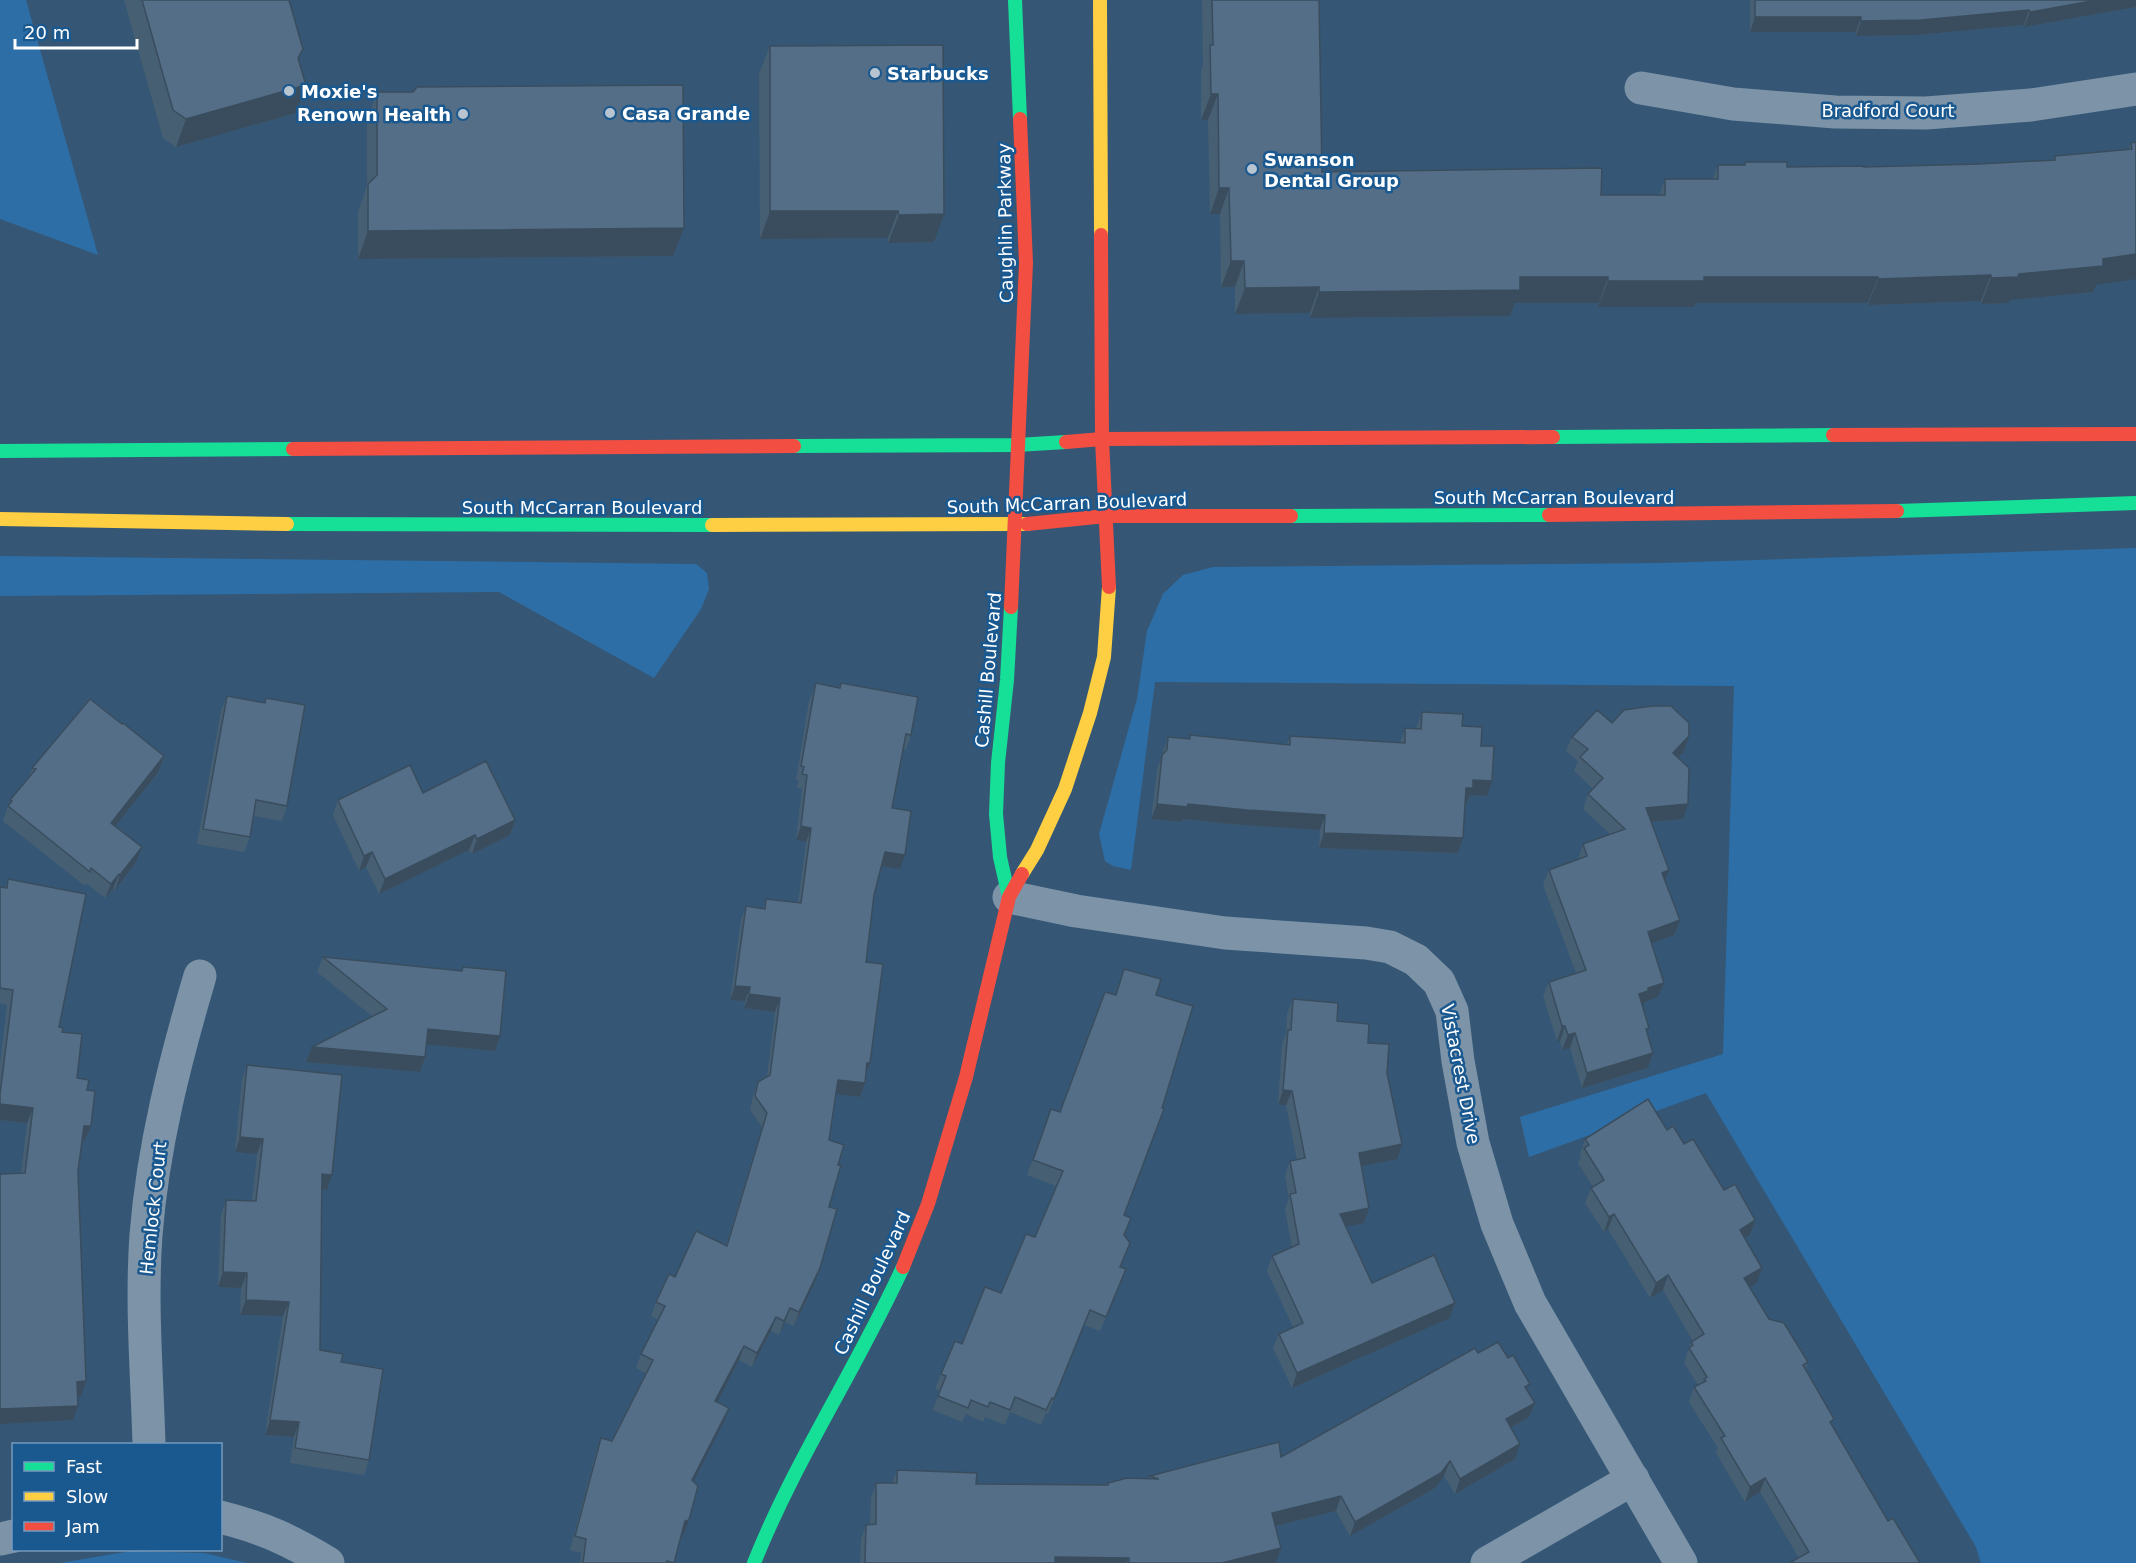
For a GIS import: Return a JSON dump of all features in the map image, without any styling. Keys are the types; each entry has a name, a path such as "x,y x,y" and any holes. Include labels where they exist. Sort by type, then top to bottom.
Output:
{"main road":[{"name":"Caughlin Parkway","path":"1015,0 1026,263 1017,445"},
{"path":"1101,0 1102,439"},
{"path":"0,451 1017,445 1102,439 2136,434"},
{"name":"Cashill Boulevard","path":"754,1563 768,1528 797,1469 884,1307 913,1246 966,1077 1009,897 1037,850 1065,789 1090,713 1104,657 1108,580 1102,439"},
{"name":"Cashill Boulevard","path":"1009,897 1000,857 996,814 998,763 1008,668 1017,445"},
{"name":"South McCarran Boulevard","path":"0,519 376,525 1015,525 1106,516 1611,515 1932,510 2136,503"}],"street":[{"name":"Bradford Court","path":"1641,88 1733,104 1835,112 1926,113 2031,105 2136,89"},
{"name":"Vistacrest Drive","path":"1009,897 1076,911 1225,933 1366,943 1390,947 1416,960 1439,982 1452,1011 1473,1143 1497,1224 1530,1303 1681,1563"},
{"name":"Hemlock Court","path":"148,1443 146,1235 152,1181 163,1114 200,976"},
{"path":"1488,1563 1633,1479"},
{"path":"222,1518 251,1525 291,1541 328,1563"}],"shaded area":[{"path":"0,0 26,0 98,255 0,219"},
{"path":"2136,548 2136,1563 1981,1563 1976,1547 1706,1093 1529,1157 1520,1117 1723,1054 1734,686 1155,682 1131,870 1113,866 1105,861 1099,834 1137,699 1147,631 1163,594 1183,575 1213,567 1661,563"},
{"path":"0,556 696,564 707,573 709,589 701,609 654,678 499,592 0,596"},
{"path":"131,1551 204,1553 247,1563 60,1563"}],"building":[{"path":"142,0 289,0 303,49 298,58 306,85 186,119 173,110"},
{"path":"1212,0 1319,0 1322,172 1602,168 1601,195 1665,195 1665,179 1718,179 1718,165 1745,165 1745,162 1787,162 1787,167 1864,167 2055,160 2055,156 2132,149 2131,143 2136,142 2136,254 2103,259 2103,266 2019,274 2018,277 1991,278 1991,275 1878,279 1878,277 1704,277 1704,281 1608,281 1608,277 1520,277 1520,290 1319,292 1319,287 1245,288 1244,261 1231,261 1229,188 1219,188 1218,94 1211,94"},
{"path":"1755,0 2097,0 2030,12 2029,10 1921,20 1861,21 1861,17 1755,17"},
{"path":"943,45 944,214 899,215 898,211 770,211 770,46"},
{"path":"683,85 684,228 368,231 368,184 377,175 377,92 413,92 417,87"},
{"path":"816,683 840,688 841,683 918,697 911,735 906,734 892,808 911,811 905,855 885,852 874,895 866,962 883,964 870,1063 867,1063 865,1083 838,1080 829,1140 844,1145 829,1207 837,1209 820,1268 799,1312 790,1308 784,1321 776,1317 757,1353 744,1346 715,1401 729,1408 692,1480 698,1486 689,1520 685,1521 674,1563 667,1561 666,1563 583,1563 586,1539 575,1536 601,1438 612,1441 653,1360 641,1354 665,1306 656,1302 669,1274 675,1277 696,1231 727,1246 767,1113 755,1096 758,1082 770,1075 780,998 749,994 750,987 735,986 746,906 765,909 766,899 801,903 811,828 801,826 807,775 802,774 804,767 801,766"},
{"path":"227,696 265,703 266,698 305,705 287,806 256,800 250,837 203,829"},
{"path":"90,699 164,756 111,823 142,847 111,884 91,868 90,872 8,806 12,801 10,800 36,769 32,768"},
{"path":"1671,706 1689,723 1689,736 1673,753 1689,768 1688,804 1646,808 1669,870 1662,873 1680,920 1648,932 1664,983 1648,988 1648,991 1639,994 1649,1028 1646,1029 1653,1053 1587,1073 1575,1033 1568,1035 1565,1026 1562,1026 1549,982 1586,970 1549,870 1587,856 1583,844 1625,829 1588,794 1603,778 1580,757 1588,749 1572,737 1597,710 1612,723 1624,710"},
{"path":"1422,712 1463,714 1462,726 1482,727 1481,746 1494,746 1492,781 1473,780 1473,788 1466,788 1463,838 1324,833 1325,815 1188,804 1187,807 1157,804 1162,755 1167,750 1168,737 1190,739 1190,735 1290,745 1290,736 1405,743 1405,728 1421,729"},
{"path":"486,761 515,820 477,839 475,835 385,879 372,852 364,856 338,800 410,765 423,793"},
{"path":"8,879 86,894 59,1027 63,1028 62,1032 82,1034 77,1078 89,1080 87,1090 95,1091 91,1126 84,1126 78,1171 86,1381 77,1382 78,1406 0,1409 0,1174 25,1173 33,1108 0,1104 13,990 0,988 0,887 7,888"},
{"path":"323,957 462,971 463,967 506,971 500,1036 428,1029 425,1057 312,1047 387,1009"},
{"path":"1124,969 1161,979 1156,995 1193,1006 1162,1108 1164,1109 1124,1215 1131,1218 1124,1235 1130,1243 1120,1267 1126,1269 1106,1317 1090,1310 1054,1399 1052,1398 1046,1410 1015,1397 1010,1410 990,1402 988,1407 971,1400 968,1408 938,1396 946,1376 941,1374 955,1341 962,1344 985,1287 1001,1293 1026,1234 1035,1237 1063,1171 1033,1160 1051,1109 1060,1112 1105,992 1116,995"},
{"path":"1293,999 1338,1003 1337,1021 1369,1024 1368,1043 1389,1044 1387,1073 1402,1144 1359,1153 1369,1208 1340,1214 1372,1283 1434,1255 1455,1303 1297,1373 1279,1334 1303,1323 1272,1256 1299,1244 1290,1194 1296,1193 1290,1161 1305,1158 1292,1091 1283,1090"},
{"path":"247,1065 342,1075 332,1175 322,1174 320,1350 343,1354 341,1362 383,1369 369,1460 295,1448 299,1422 270,1420 289,1302 246,1300 247,1273 223,1272 226,1200 256,1201 263,1139 240,1137"},
{"path":"1648,1099 1667,1130 1673,1126 1684,1144 1693,1139 1724,1190 1735,1184 1755,1220 1740,1230 1762,1268 1744,1278 1769,1319 1784,1323 1808,1362 1803,1365 1834,1419 1830,1422 1888,1521 1893,1518 1920,1563 1791,1563 1809,1552 1765,1478 1750,1487 1721,1438 1725,1436 1694,1387 1706,1381 1704,1379 1707,1377 1689,1348 1693,1345 1691,1342 1704,1334 1668,1275 1656,1283 1614,1214 1609,1217 1591,1188 1604,1180 1584,1148 1589,1145 1585,1139"},
{"path":"1498,1342 1508,1358 1513,1355 1530,1384 1525,1387 1535,1403 1506,1419 1520,1444 1460,1479 1450,1461 1441,1473 1355,1522 1341,1496 1272,1513 1281,1548 1222,1563 1129,1563 1129,1558 1055,1557 1055,1563 865,1563 866,1525 876,1524 876,1483 897,1483 897,1470 977,1473 976,1484 1108,1485 1108,1483 1127,1478 1159,1479 1150,1476 1279,1442 1281,1457 1475,1348 1478,1353"}],"traffic: fast":[{"path":"1015,0 1020,119"},
{"path":"1553,437 1833,435"},
{"path":"794,446 1017,445 1066,442"},
{"path":"0,451 293,449"},
{"path":"1897,511 2136,503"},
{"path":"1291,516 1549,515"},
{"path":"287,524 712,525"},
{"path":"1009,897 1000,857 996,814 1011,607"},
{"path":"754,1563 788,1488 903,1267"}],"traffic: slow":[{"path":"1100,0 1101,235"},
{"path":"0,519 287,524"},
{"path":"712,525 1027,524"},
{"path":"1022,874 1037,850 1065,789 1090,713 1104,657 1109,587"}],"traffic: jam":[{"path":"1011,607 1026,263 1020,119"},
{"path":"1101,235 1102,439 1109,587"},
{"path":"1833,435 2136,434"},
{"path":"1066,442 1102,439 1553,437"},
{"path":"293,449 794,446"},
{"path":"1549,515 1897,511"},
{"path":"1027,524 1106,516 1291,516"},
{"path":"903,1267 928,1204 966,1077 1009,897 1022,874"}],"place":[{"name":"Starbucks","path":"875,73"},
{"name":"Moxie's","path":"289,91"},
{"name":"Casa Grande","path":"610,113"},
{"name":"Renown Health","path":"463,114"},
{"name":"Swanson Dental Group","path":"1252,169"}]}
